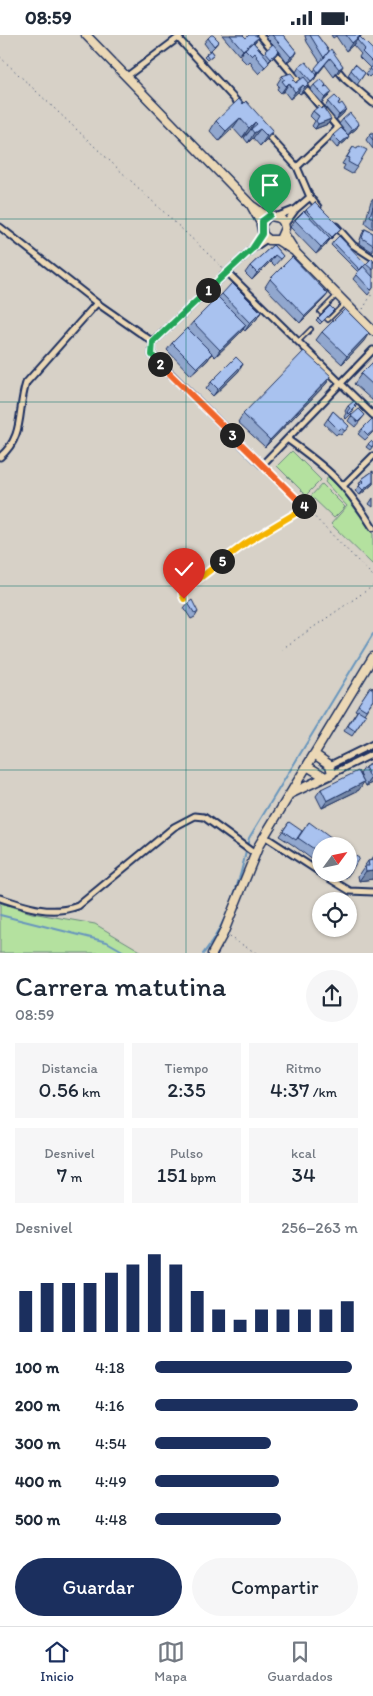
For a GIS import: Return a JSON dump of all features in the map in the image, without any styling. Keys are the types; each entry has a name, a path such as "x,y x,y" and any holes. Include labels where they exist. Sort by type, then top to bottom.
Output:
{"street":[{"path":"86,35 251,205 268,216 278,216 296,209"},
{"path":"260,35 338,128 296,167"},
{"path":"126,77 180,37 244,110"},
{"path":"334,64 345,79 372,99"},
{"path":"257,124 296,167 310,197 323,212"},
{"path":"296,253 284,234 285,224 296,209 310,197"},
{"path":"251,205 261,223 264,236"},
{"path":"261,223 268,216"},
{"path":"278,216 285,224"},
{"path":"329,219 354,245 373,258"},
{"path":"0,227 97,303 153,342"},
{"path":"277,240 284,234"},
{"path":"264,236 153,342 152,355 262,465 373,351"},
{"path":"264,236 277,240 296,253 373,331"},
{"path":"227,272 373,415"},
{"path":"0,457 15,441 26,383 97,303"},
{"path":"287,439 323,464 344,485 373,528"},
{"path":"344,485 373,456"},
{"path":"212,953 223,934 254,853 373,657"},
{"path":"330,765 373,744"},
{"path":"314,754 330,765"},
{"path":"290,794 373,754"},
{"path":"328,775 330,765"},
{"path":"307,766 328,775"},
{"path":"0,898 46,911 64,912 78,906 174,827 195,816 204,817 254,853"},
{"path":"264,836 312,867"},
{"path":"338,883 350,891 373,891"}],"lane":[{"path":"338,295 320,312 328,319 345,303"},
{"path":"298,342 311,329"}],"path":[{"path":"0,57 227,272"},
{"path":"358,316 373,292"},
{"path":"262,465 373,576"},
{"path":"184,599 182,594 187,588 232,553 306,507"},
{"path":"282,649 373,586"},
{"path":"223,934 258,953"}],"green space":[{"path":"292,451 321,480 306,495 277,466"},
{"path":"328,477 343,492 373,534 373,565 331,524 347,506 325,482"},
{"path":"322,484 345,507 334,518 311,496"},
{"path":"0,903 32,913 95,924 144,953 0,953"}],"building":[{"path":"211,35 219,41 214,46 208,38"},
{"path":"230,35 243,35 246,38 249,35 256,35 258,38 243,50"},
{"path":"272,35 283,35 297,52 291,57"},
{"path":"310,35 317,35 329,51 324,58"},
{"path":"346,35 361,35 352,43"},
{"path":"360,37 373,50 373,63 362,52 365,49 357,40"},
{"path":"253,42 267,58 269,63 265,67 256,57 255,53 252,56 245,49"},
{"path":"273,44 279,51 271,58 265,51"},
{"path":"331,49 343,66 339,69 330,58 318,72 315,68"},
{"path":"211,50 214,54 209,58 206,54"},
{"path":"306,62 317,75 311,81 299,67"},
{"path":"355,64 365,73 360,80 351,70"},
{"path":"373,64 373,72 369,69"},
{"path":"291,73 296,83 304,77 309,83 305,87 303,85 295,92 289,83 286,86 282,81 285,79 282,76"},
{"path":"321,79 326,85 324,87 327,86 332,92 325,98 314,85"},
{"path":"335,96 340,101 339,105 342,103 346,109 339,115 328,102"},
{"path":"239,99 243,104 246,101 273,131 267,136 260,129 254,133 251,129 257,124 255,122 249,128 240,118 226,131 216,121"},
{"path":"319,106 321,109 323,107 331,119 318,124 316,121 319,116 313,111"},
{"path":"350,113 359,124 352,130 343,119"},
{"path":"341,128 349,136 341,143 333,135"},
{"path":"373,132 373,140 369,135"},
{"path":"359,146 367,150 357,167 348,162 350,158 347,157 353,147 357,149"},
{"path":"315,202 341,228 332,237 306,210"},
{"path":"373,206 373,218 370,216"},
{"path":"304,211 330,238 321,247 295,220"},
{"path":"365,229 373,233 373,245 362,238"},
{"path":"339,236 366,264 360,270 333,242"},
{"path":"273,245 283,256 280,259 275,255 257,273 250,266"},
{"path":"292,257 328,294 305,316 270,279"},
{"path":"373,259 373,270 366,264"},
{"path":"363,266 373,277 373,288 371,290 356,274"},
{"path":"232,283 261,312 250,323 222,294"},
{"path":"218,297 246,325 220,350 193,322"},
{"path":"330,306 334,310 322,322 318,318"},
{"path":"345,309 369,333 347,356 322,332"},
{"path":"187,328 212,353 197,368 172,343"},
{"path":"304,351 331,376 270,440 243,414"},
{"path":"236,357 243,364 218,389 211,382"},
{"path":"373,362 373,385 361,374"},
{"path":"354,401 356,407 349,414 347,412 350,408 348,406"},
{"path":"359,409 365,415 358,422 351,416"},
{"path":"333,411 349,426 345,431 341,428 339,430 328,419"},
{"path":"372,419 373,431 368,435 362,429"},
{"path":"371,441 373,443 372,447 368,444"},
{"path":"373,471 373,482 363,490 359,486 364,481 362,479"},
{"path":"192,600 198,612 195,614 188,603"},
{"path":"370,687 373,689 373,700 366,710 358,705"},
{"path":"358,710 366,715 355,731 348,726"},
{"path":"373,763 373,778 371,779 365,767"},
{"path":"358,771 364,782 327,801 321,789"},
{"path":"289,822 302,831 296,840 283,831"},
{"path":"309,822 329,837 312,837 312,848 298,838"},
{"path":"373,860 373,870 366,871 365,866 369,866 368,861"}],"waterway":[{"path":"204,953 220,928 233,899 249,838 373,634"},
{"path":"0,915 107,942 126,953"}],"route":[{"path":"184,599 182,594 187,588 218,563 246,543 306,507 152,355 153,342 252,249 262,234 260,225 262,221 270,215"}]}
